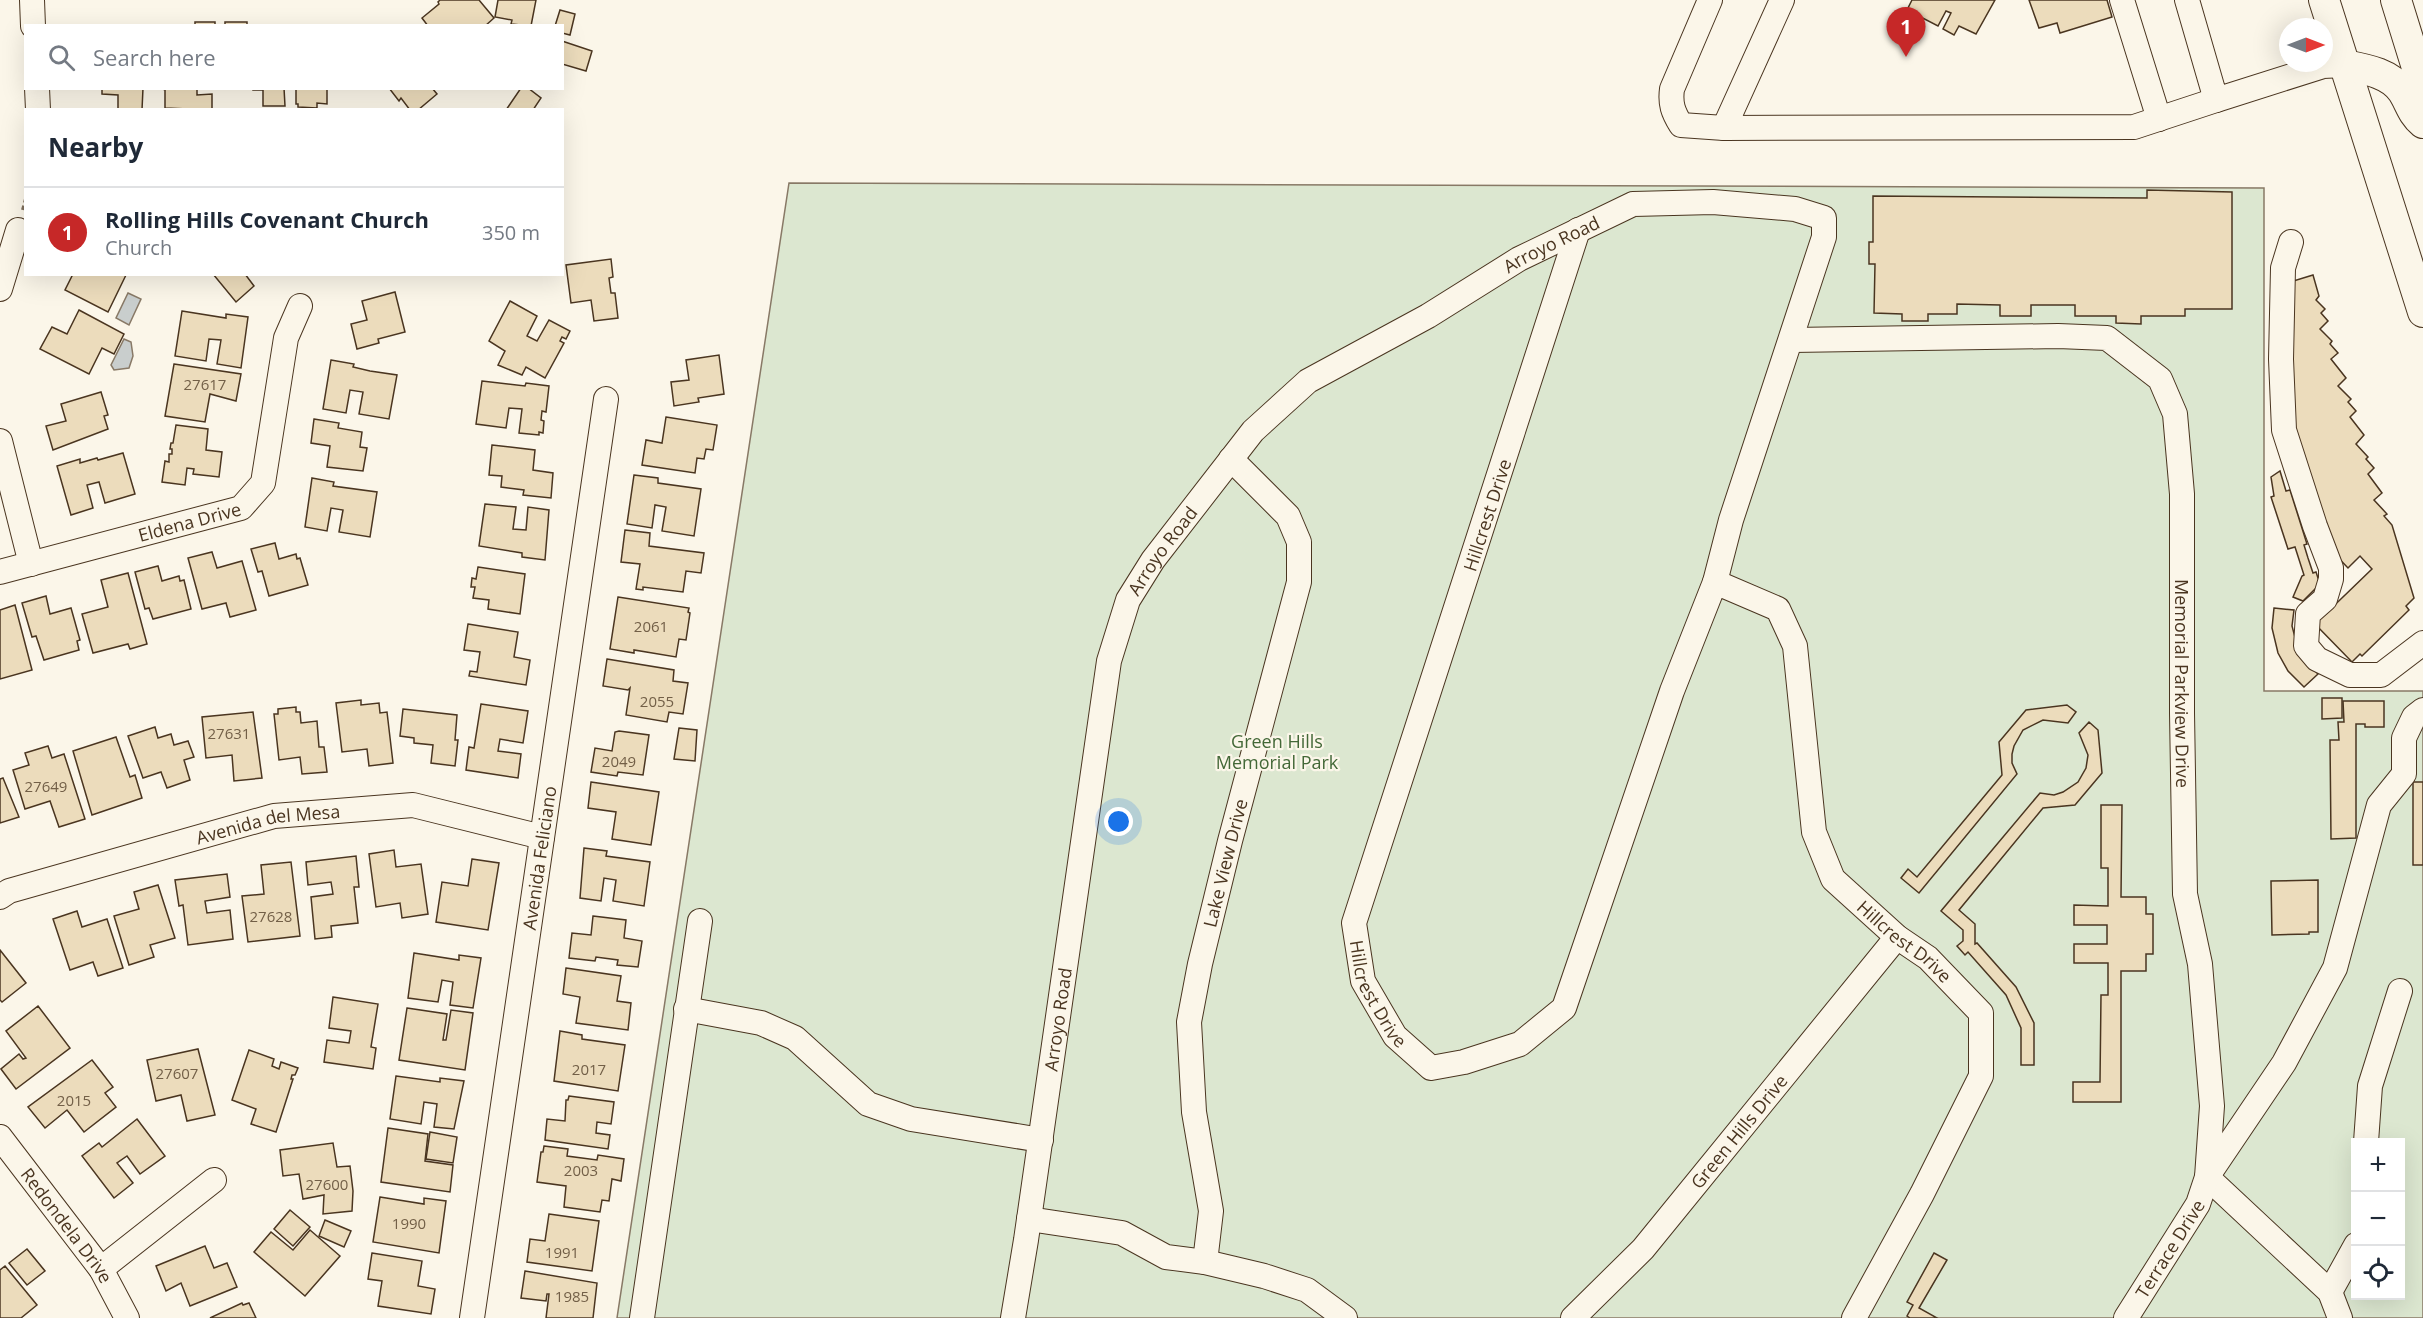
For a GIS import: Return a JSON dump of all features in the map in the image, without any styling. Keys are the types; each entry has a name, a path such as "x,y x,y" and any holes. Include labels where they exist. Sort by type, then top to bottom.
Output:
{"main road":[{"path":"2324,0 2423,312"},
{"path":"2396,0 2423,87"},
{"path":"2344,65 2385,76 2402,90 2414,116 2423,123"}],"street":[{"path":"32,0 33,24"},
{"path":"1710,0 1672,89 1671,100 1674,113 1681,125 1724,128 2134,127 2323,66 2344,65"},
{"path":"1724,128 1782,0"},
{"path":"2122,0 2159,119"},
{"path":"2187,0 2216,100"},
{"path":"37,90 38,108"},
{"name":"Arroyo Road","path":"1013,1318 1041,1140 1109,661 1128,600 1177,528 1253,431 1308,381 1428,316 1519,259 1578,230 1633,204 1713,202 1795,209 1824,218"},
{"name":"Hillcrest Drive","path":"1578,230 1354,923 1363,981 1395,1036 1431,1068 1464,1062 1520,1044 1564,1008 1661,724 1715,582 1731,520 1824,237 1824,218"},
{"path":"0,289 18,230"},
{"path":"2291,242 2283,268 2281,358 2284,430 2314,526 2331,568 2331,579 2325,599 2307,614 2306,646 2317,659 2350,675 2381,675 2423,643"},
{"name":"Eldena Drive","path":"0,572 241,508 263,483 286,338 300,306"},
{"name":"Memorial Parkview Drive","path":"1792,340 2058,336 2107,338 2160,379 2175,414 2182,494 2182,713 2186,894 2199,964 2212,1106 2207,1177"},
{"name":"Avenida Feliciano","path":"472,1318 606,399"},
{"path":"0,441 30,564"},
{"name":"Lake View Drive","path":"1205,1262 1211,1211 1194,1112 1189,1022 1200,964 1230,841 1299,582 1299,542 1288,516 1231,459"},
{"name":"Hillcrest Drive","path":"1715,582 1778,609 1795,646 1814,832 1833,879 1897,937 1928,958 1981,1013 1981,1076 1922,1194 1854,1318"},
{"path":"2340,1318 2330,1292 2207,1177 2284,1063 2335,968 2379,805 2404,774 2404,738 2414,717 2423,710"},
{"name":"Avenida del Mesa","path":"0,897 9,891 274,816 413,805 542,837"},
{"path":"642,1318 700,921"},
{"name":"Green Hills Drive","path":"1573,1318 1642,1249 1897,937"},
{"path":"2366,1138 2370,1086 2400,991"},
{"path":"686,1009 761,1023 795,1038 867,1104 912,1119 1041,1140"},
{"name":"Redondela Drive","path":"0,1137 101,1269 127,1318"},
{"name":"Terrace Drive","path":"2126,1318 2198,1204 2207,1177"},
{"path":"101,1269 214,1180"},
{"path":"1029,1219 1122,1233 1166,1257 1205,1262 1264,1276 1307,1290 1345,1318"},
{"path":"2330,1292 2354,1246"}],"green space":[{"name":"Green Hills Memorial Park","path":"789,183 2264,188 2264,691 2423,691 2423,1318 617,1318"}],"shaded area":[{"path":"128,293 141,299 129,325 116,318"},
{"path":"124,339 131,342 133,356 129,368 114,370 111,365"}],"building":[{"path":"440,0 479,0 494,18 487,24 426,24 422,18 439,4"},
{"path":"498,0 536,0 531,24 511,24 512,20 495,17"},
{"path":"1912,0 1995,0 1976,34 1959,26 1954,35 1943,29 1951,13 1946,11 1938,26 1907,10"},
{"path":"2029,0 2107,0 2112,17 2060,33 2057,23 2039,28"},
{"path":"560,10 575,14 570,35 564,34 564,24 556,24"},
{"path":"195,22 215,22 215,24 195,24"},
{"path":"225,22 247,22 247,24 225,24"},
{"path":"564,42 592,51 586,71 564,65"},
{"path":"102,90 143,90 142,108 118,108 118,95 102,94"},
{"path":"165,90 197,90 197,95 212,94 212,108 165,108"},
{"path":"263,90 284,90 285,106 263,106"},
{"path":"296,90 327,90 327,104 317,103 317,108 298,107"},
{"path":"391,90 434,90 437,94 420,108 408,108 401,98 399,101"},
{"path":"520,90 531,90 541,98 534,108 507,108"},
{"path":"2147,190 2232,192 2232,309 2185,309 2185,316 2141,316 2141,324 2116,323 2116,316 2075,316 2075,305 2031,305 2031,316 2000,316 2000,305 1957,304 1957,314 1928,314 1928,321 1902,321 1902,314 1874,313 1875,264 1869,264 1869,242 1873,242 1873,196 2147,198"},
{"path":"611,259 613,277 609,278 611,293 615,293 618,318 594,321 591,300 571,303 566,265"},
{"path":"2313,275 2319,296 2316,300 2325,309 2321,313 2328,321 2320,329 2332,341 2330,344 2338,353 2331,359 2346,378 2338,386 2351,399 2348,402 2356,411 2350,417 2364,435 2356,444 2374,468 2368,474 2382,493 2374,500 2387,514 2384,516 2392,525 2414,598 2406,606 2409,610 2362,656 2360,654 2352,662 2315,624 2372,569 2360,556 2348,568 2328,547 2288,418 2290,282"},
{"path":"72,276 126,276 108,312 65,290"},
{"path":"215,276 246,276 254,286 236,302"},
{"path":"395,292 405,332 378,339 379,343 357,349 351,324 367,320 362,301"},
{"path":"510,301 537,316 527,336 537,341 549,320 570,331 566,339 562,337 560,341 564,343 545,378 526,367 522,375 498,365 505,351 489,341"},
{"path":"79,310 124,334 114,354 102,348 89,374 40,349 52,327 67,334"},
{"path":"182,311 226,318 226,314 248,317 241,368 217,364 221,340 209,339 206,361 175,356"},
{"path":"719,355 724,394 698,398 699,402 674,406 671,382 689,380 686,360"},
{"path":"331,360 354,364 353,367 370,371 397,375 389,419 359,414 363,392 350,390 346,413 323,409"},
{"path":"174,364 241,374 236,401 210,394 205,422 165,416"},
{"path":"482,381 549,386 546,412 542,411 543,433 539,432 539,435 519,433 522,409 509,408 506,428 476,424"},
{"path":"101,392 108,415 104,416 108,429 53,450 46,426 66,421 61,404"},
{"path":"666,417 717,425 713,450 706,449 704,459 697,458 695,473 642,465 646,440 662,443"},
{"path":"314,419 339,423 338,428 362,432 360,447 367,448 363,471 327,467 330,446 311,443"},
{"path":"176,425 208,429 206,450 222,452 219,477 193,474 194,469 187,468 185,485 162,482 165,461 169,462 169,454 172,454 172,449 170,449"},
{"path":"492,445 535,450 533,470 553,473 551,498 523,495 524,490 501,487 502,476 489,475"},
{"path":"123,453 135,494 105,503 99,482 87,485 93,508 71,515 57,466 80,459 80,463"},
{"path":"2280,471 2286,491 2290,490 2307,544 2304,545 2308,558 2320,584 2303,601 2293,597 2304,575 2295,547 2288,549 2271,497 2274,496 2271,477"},
{"path":"634,475 658,478 658,483 701,489 694,536 662,531 666,507 655,505 652,528 627,524"},
{"path":"312,478 334,482 333,486 377,492 370,537 339,532 343,510 331,508 327,531 305,527"},
{"path":"485,504 516,507 513,529 526,530 528,507 549,510 545,560 522,557 522,553 479,546"},
{"path":"625,530 650,533 649,546 704,553 701,573 686,571 683,592 643,587 643,590 636,589 640,564 621,562"},
{"path":"275,543 279,559 296,554 297,559 300,558 308,585 269,596 262,571 258,572 251,549"},
{"path":"212,552 217,568 242,561 256,610 230,617 226,603 202,609 188,558"},
{"path":"158,566 162,581 179,576 180,581 184,580 191,609 153,619 149,608 145,609 135,572"},
{"path":"478,567 525,574 520,614 488,609 489,600 473,598 475,587 471,587 472,578 476,579"},
{"path":"128,573 147,644 130,649 128,644 93,653 82,614 108,607 101,580"},
{"path":"46,596 50,614 71,608 80,640 77,641 79,650 44,660 36,636 32,637 22,603"},
{"path":"618,597 689,608 686,640 679,639 676,657 634,650 634,653 610,649"},
{"path":"15,605 32,670 0,679 0,610"},
{"path":"2274,608 2294,610 2292,626 2297,645 2305,660 2318,674 2304,687 2288,671 2278,653 2272,628"},
{"path":"468,624 518,632 514,657 530,660 526,685 469,676 470,671 477,672 480,652 464,650"},
{"path":"607,659 674,670 673,681 688,683 683,714 669,712 667,722 626,715 630,688 628,690 603,686"},
{"path":"2322,698 2342,698 2342,718 2322,719"},
{"path":"361,700 361,705 379,703 380,713 387,712 393,763 369,766 367,749 342,752 336,703"},
{"path":"2343,701 2384,701 2384,727 2365,727 2365,724 2356,724 2356,838 2331,839 2330,740 2339,740 2338,722 2344,722"},
{"path":"481,704 528,711 523,743 500,739 498,751 521,754 518,778 466,770 469,747 474,748"},
{"path":"2067,705 2076,712 2068,723 2043,720 2023,730 2012,754 2012,763 2017,774 1919,893 1901,878 1908,869 1917,877 2002,775 1999,742 2026,710"},
{"path":"296,707 296,712 300,712 301,723 317,721 319,747 324,747 327,772 302,774 300,757 279,760 274,714 278,714 278,709"},
{"path":"403,709 457,715 455,740 458,740 455,766 431,763 433,745 414,743 414,738 400,736"},
{"path":"253,712 262,778 234,781 232,755 206,758 202,717"},
{"path":"2089,722 2098,730 2102,773 2075,805 2043,808 1959,910 1975,924 1975,944 1977,943 2016,987 2034,1023 2034,1065 2021,1065 2021,1028 2006,995 1968,952 1965,955 1957,946 1963,941 1963,930 1941,911 2040,793 2054,795 2078,782 2086,768 2088,755 2079,733"},
{"path":"155,727 158,738 171,734 174,745 188,741 194,757 184,760 190,780 167,788 161,772 143,778 128,736"},
{"path":"679,728 697,730 695,761 674,759"},
{"path":"615,732 649,735 643,775 618,772 617,776 591,772 595,748 612,751"},
{"path":"116,737 130,777 135,775 142,798 92,815 73,751"},
{"path":"48,746 52,758 64,754 85,819 59,827 50,801 25,809 13,770 29,765 25,753"},
{"path":"3,778 19,817 0,823 0,779"},
{"path":"591,782 659,792 651,845 612,839 616,812 588,808"},
{"path":"2413,782 2423,782 2423,865 2413,865"},
{"path":"2101,805 2122,805 2121,897 2146,897 2146,914 2153,914 2153,954 2146,954 2146,971 2121,971 2121,1102 2073,1102 2073,1082 2100,1082 2101,995 2108,995 2108,963 2074,963 2074,944 2107,944 2107,925 2074,925 2074,905 2108,906 2108,868 2101,868"},
{"path":"584,848 607,851 606,856 650,862 644,906 613,901 616,880 604,878 601,901 580,898"},
{"path":"394,850 396,867 421,864 428,914 402,918 400,903 376,907 369,854"},
{"path":"356,856 359,887 354,887 358,923 331,926 332,937 315,939 311,897 333,894 331,882 308,885 306,862"},
{"path":"472,859 499,863 488,930 436,922 442,882 468,886"},
{"path":"291,862 300,936 248,942 242,896 264,894 261,865"},
{"path":"227,874 230,897 205,901 207,913 230,910 233,939 188,945 183,905 179,906 175,880"},
{"path":"2318,880 2318,932 2272,935 2271,881"},
{"path":"158,885 175,938 150,945 154,957 129,965 114,916 139,909 134,892"},
{"path":"77,911 82,927 107,919 123,968 98,976 93,962 70,970 53,919"},
{"path":"593,916 626,920 624,938 642,941 638,967 617,965 618,960 596,957 595,961 569,958 572,933 591,935"},
{"path":"0,950 26,983 2,1002 0,1000"},
{"path":"414,953 459,960 459,955 481,958 473,1008 450,1005 453,982 442,980 438,1002 408,998"},
{"path":"566,968 621,976 617,1001 631,1003 628,1030 576,1023 580,997 563,994"},
{"path":"333,997 378,1004 371,1047 376,1048 373,1069 324,1062 327,1040 349,1043 351,1031 329,1028"},
{"path":"38,1006 70,1048 16,1089 1,1069 19,1054 23,1059 26,1058 6,1031"},
{"path":"407,1008 447,1014 443,1040 446,1040 451,1010 473,1013 465,1070 399,1060"},
{"path":"560,1031 582,1035 582,1039 625,1045 618,1091 554,1081"},
{"path":"198,1049 215,1115 187,1121 181,1095 156,1101 147,1060"},
{"path":"249,1050 274,1059 272,1066 279,1069 281,1062 298,1068 295,1075 292,1075 291,1079 293,1079 276,1132 251,1124 256,1109 232,1100"},
{"path":"92,1060 113,1087 105,1093 116,1107 84,1132 67,1110 45,1128 28,1107"},
{"path":"396,1076 440,1082 440,1078 464,1081 454,1129 434,1127 437,1104 424,1102 421,1124 390,1119"},
{"path":"569,1096 614,1102 611,1124 597,1122 596,1133 610,1135 608,1149 545,1140 547,1119 565,1121 566,1100"},
{"path":"137,1119 165,1156 140,1174 127,1156 117,1163 133,1183 114,1198 82,1156 99,1143 102,1147"},
{"path":"388,1128 428,1134 425,1161 453,1165 450,1192 381,1182"},
{"path":"430,1132 457,1137 453,1163 426,1159"},
{"path":"333,1143 337,1167 350,1166 353,1191 352,1211 323,1214 324,1195 303,1199 299,1174 283,1176 280,1150"},
{"path":"544,1146 568,1149 567,1156 597,1160 598,1155 624,1159 621,1181 612,1179 609,1201 602,1200 600,1212 564,1207 566,1186 537,1182"},
{"path":"380,1197 424,1204 424,1198 446,1201 439,1253 373,1242"},
{"path":"290,1210 310,1227 293,1246 274,1229"},
{"path":"549,1214 599,1221 592,1271 527,1262 530,1239 545,1241"},
{"path":"325,1220 351,1231 344,1247 319,1236"},
{"path":"310,1230 340,1256 305,1296 254,1252 271,1232 293,1250"},
{"path":"205,1246 214,1268 227,1263 237,1287 190,1306 181,1283 166,1291 156,1266"},
{"path":"27,1249 45,1271 27,1285 9,1263"},
{"path":"372,1253 422,1261 418,1286 435,1289 431,1314 378,1306 382,1281 368,1279"},
{"path":"1934,1253 1947,1260 1919,1308 1937,1318 1910,1318 1907,1316 1913,1305 1907,1302"},
{"path":"5,1266 37,1305 21,1318 0,1318 0,1270"},
{"path":"525,1271 597,1283 593,1318 546,1318 549,1294 547,1294 546,1301 521,1298"},
{"path":"242,1303 243,1305 249,1303 256,1318 210,1318"}],"place":[{"name":"Rolling Hills Covenant Church","path":"1906,57"}]}
